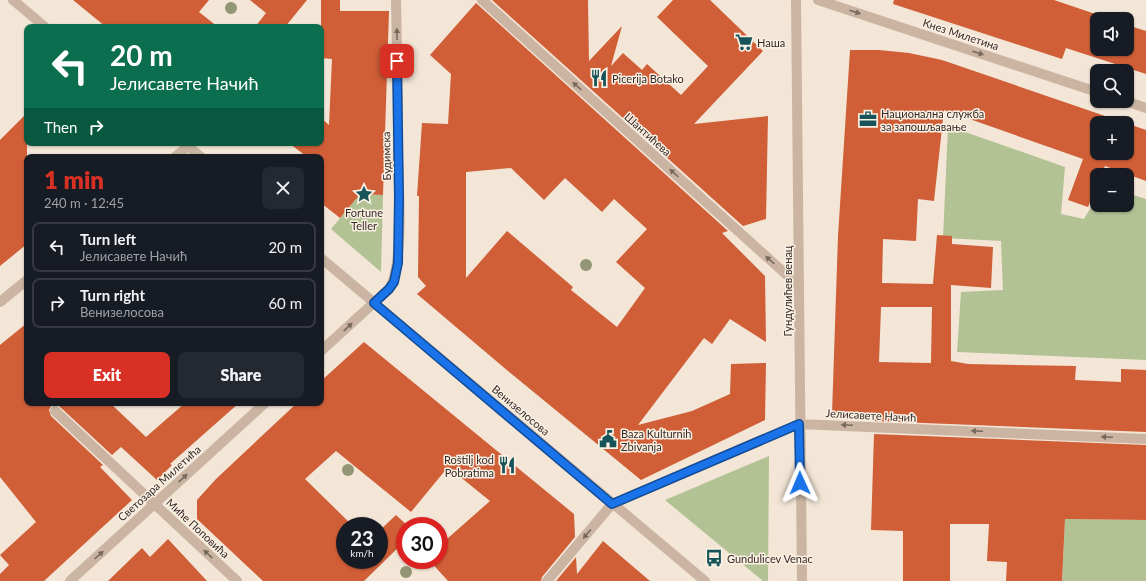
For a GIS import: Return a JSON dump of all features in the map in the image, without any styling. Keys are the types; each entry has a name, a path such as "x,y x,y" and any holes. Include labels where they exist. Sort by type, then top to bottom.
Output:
{"street":[{"path":"13,0 41,24"},
{"name":"Будимска","path":"374,303 389,289 394,282 398,263 399,198 396,0"},
{"name":"Шантићева","path":"482,0 799,286"},
{"name":"Гундулићев венац","path":"796,0 799,424 802,581"},
{"name":"Кнез Милетина","path":"818,0 1090,90"},
{"path":"1134,104 1146,108"},
{"path":"178,154 185,146"},
{"path":"187,146 196,154"},
{"name":"Венизелосова","path":"324,261 705,581"},
{"path":"0,302 24,282"},
{"path":"324,348 374,303"},
{"name":"Светозара Милетића","path":"70,581 262,406"},
{"name":"Миће Поповића","path":"55,410 237,581"},
{"name":"Јелисавете Начић","path":"612,504 799,424 1146,439"},
{"path":"547,581 612,504"}],"green space":[{"path":"948,126 1065,167 1061,214 1084,219 1090,209 1090,212 1134,212 1134,195 1146,199 1146,360 957,352 961,292 1003,290 1001,241 943,238"},
{"path":"347,194 383,195 381,272 331,229 355,200"},
{"path":"769,456 768,581 763,581 665,500"},
{"path":"1065,519 1146,520 1146,581 1062,581"}],"building":[{"path":"73,0 209,0 199,12 214,24 102,24"},
{"path":"250,0 307,0 287,24 257,24 266,13"},
{"path":"321,0 340,0 340,11 389,11 383,195 360,194 340,218 324,205 324,154 303,154 293,146 324,146 324,121 329,125 332,59 324,58 324,24 321,24"},
{"path":"492,0 588,0 589,61 622,26 611,66 623,53 642,70 647,64 681,95 708,66 657,17 673,0 710,0 763,51 694,124 768,116 766,219 743,226"},
{"path":"894,0 1054,0 1090,12 1090,56 1066,48 1062,59 893,4"},
{"path":"476,3 728,231 722,233 765,276 766,342 730,319 712,344 704,338 638,425 692,411 730,394 731,364 766,363 765,420 641,480 417,294 426,286 418,277 419,196 417,196 422,123 448,124 451,74 430,55","holes":["511,168 544,200 565,178 602,212 614,199 647,229 616,262 645,288 617,327 571,290 573,287 507,231 466,278 466,172"]},
{"path":"1134,27 1146,31 1146,74 1134,70 1134,64 1115,64 1091,56 1134,56"},
{"path":"850,50 879,50 909,53 942,60 1106,116 1090,116 1090,160 1134,160 1134,126 1146,130 1146,181 1134,177 1134,168 1110,168 1105,166 1104,168 1090,168 1090,202 1088,207 1068,200 1083,159 944,110 934,201 918,199 916,241 883,239 882,283 933,284 937,235 952,236 952,244 993,247 991,288 951,285 951,361 968,364 1076,366 1075,380 1121,382 1121,369 1146,370 1146,432 874,421 874,417 832,414 838,236","holes":["881,307 932,307 931,363 879,362"]},
{"path":"24,116 24,146 27,146 27,154 24,154 24,246 0,266 0,140"},
{"path":"24,325 24,406 51,406 49,410 51,416 103,465 100,467 132,500 44,581 0,581 0,574 9,565 0,555 36,522 0,477 0,345"},
{"path":"364,342 574,514 575,537 542,577 541,581 448,581 437,569 448,569 448,538 490,501 448,467 411,512 336,451 305,479 344,517 336,517 336,569 376,569 364,581 263,581 197,519 197,500 216,479 294,406 324,406 324,378"},
{"path":"59,406 113,406 146,437 182,406 236,406 170,464 172,465 157,480 121,447 112,455"},
{"path":"874,434 1146,445 1146,520 1065,519 1062,581 1006,581 1007,562 987,561 989,524 950,524 950,581 903,581 903,531 871,530"},
{"path":"396,515 398,517 396,517 396,550 388,558 388,523"},
{"path":"168,539 207,581 108,581 142,548 150,557"},
{"path":"603,541 650,581 556,581 576,557 577,574"}],"place":[{"name":"Наша","path":"744,42"},
{"name":"Picerija Botako","path":"599,78"},
{"name":"Национална служба за запошљавање","path":"868,119"},
{"name":"Fortune Teller","path":"364,194"},
{"name":"Baza Kulturnih Zbivanja","path":"608,439"},
{"name":"Roštilj kod Pobratima","path":"507,465"},
{"name":"Gundulicev Venac","path":"714,558"}],"route":[{"path":"397,61 399,198 398,263 394,282 389,289 374,303 612,504 639,491 799,424 800,483"}]}
